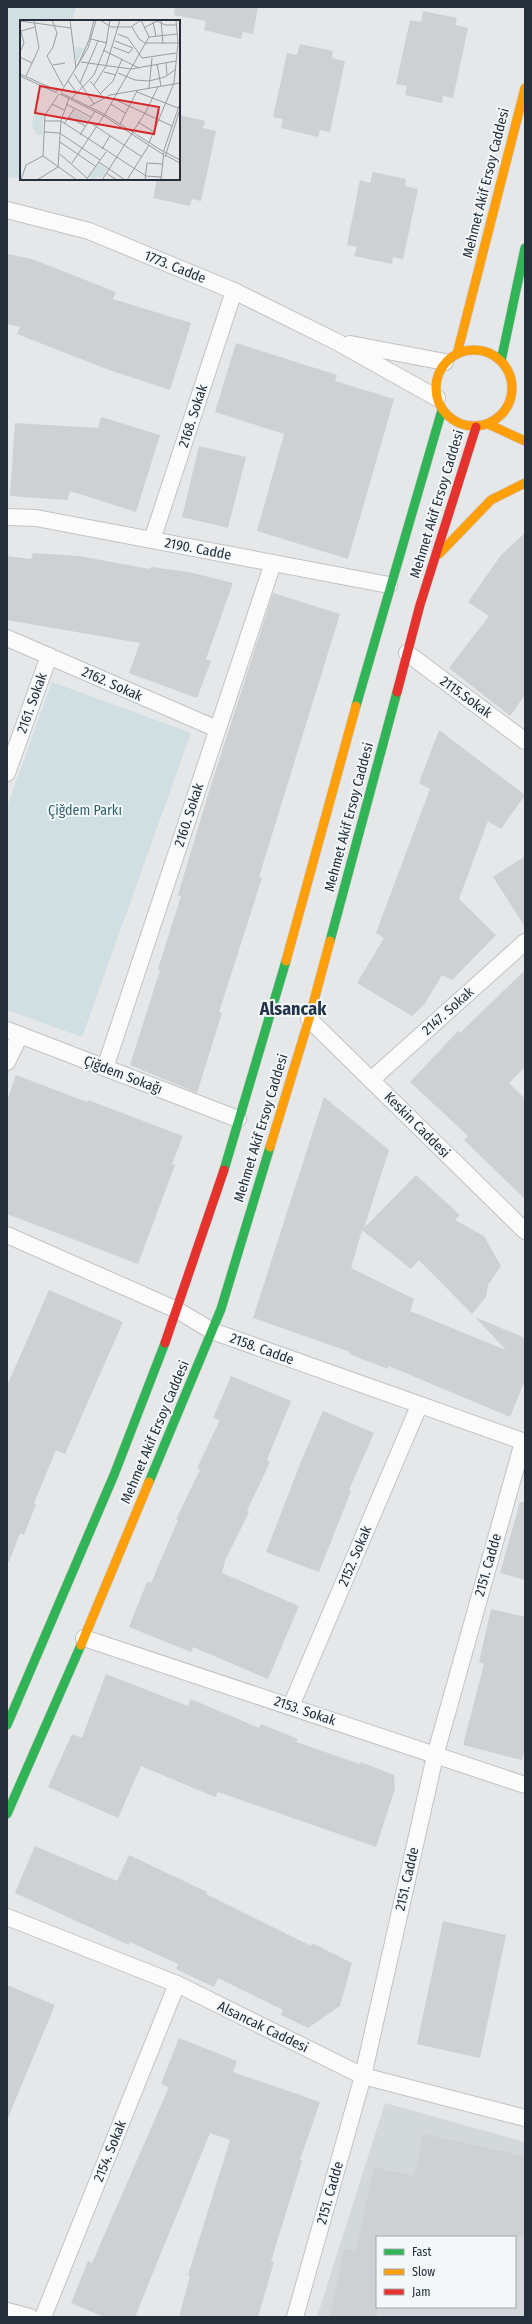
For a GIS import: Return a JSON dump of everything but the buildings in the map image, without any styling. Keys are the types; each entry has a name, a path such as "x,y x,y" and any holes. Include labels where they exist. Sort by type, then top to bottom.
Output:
{"street":[{"name":"Mehmet Akif Ersoy Caddesi","path":"451,358 525,88"},
{"name":"1773. Cadde","path":"7,210 89,231 234,291 337,342"},
{"path":"501,361 525,248"},
{"name":"2168. Sokak","path":"152,540 234,291"},
{"path":"337,342 451,358"},
{"path":"337,342 439,404 451,420 463,425 476,427 488,424 500,417 507,407 512,395 508,371 501,361 490,354 479,350 466,351 451,358 439,373 435,385 439,404"},
{"path":"511,383 520,389"},
{"name":"Mehmet Akif Ersoy Caddesi","path":"7,1725 82,1554 177,1310 209,1218 300,914 439,404"},
{"path":"488,424 525,441"},
{"name":"Mehmet Akif Ersoy Caddesi","path":"7,1814 84,1638 221,1309 309,1019 407,653 476,427"},
{"path":"434,561 462,528 491,500 525,484"},
{"name":"2190. Cadde","path":"7,517 36,518 389,585"},
{"name":"2160. Sokak","path":"105,1068 272,563"},
{"name":"2162. Sokak","path":"7,638 217,729"},
{"name":"2115.Sokak","path":"407,653 523,737"},
{"name":"2161. Sokak","path":"7,773 49,656"},
{"name":"2147. Sokak","path":"371,1080 525,942"},
{"name":"Keskin Caddesi","path":"309,1019 525,1231"},
{"path":"7,1062 14,1032"},
{"name":"Çiğdem Sokağı","path":"14,1032 238,1120"},
{"name":"2158. Cadde","path":"7,1235 177,1310 212,1331 419,1406 524,1442"},
{"name":"2152. Sokak","path":"291,1706 419,1406"},
{"name":"2151. Cadde","path":"295,2317 364,2076 435,1756 524,1442"},
{"name":"2153. Sokak","path":"84,1638 525,1785"},
{"name":"Alsancak Caddesi","path":"7,1917 177,1984 364,2076 525,2118"},
{"name":"2154. Sokak","path":"44,2317 177,1984"},
{"path":"7,2311 30,2317"}],"shaded area":[{"path":"385,2103 525,2142 525,2317 317,2317"}],"green space":[{"path":"7,7 76,7 72,20 20,20 20,178 7,177"},
{"name":"Çiğdem Parkı","path":"52,682 191,733 82,1037 7,1010 7,807"}],"traffic: fast":[{"path":"501,361 525,248"},
{"path":"356,706 442,410"},
{"path":"330,941 397,692"},
{"path":"224,1170 286,961"},
{"path":"149,1482 221,1309 270,1147"},
{"path":"7,1725 114,1475 165,1343"},
{"path":"7,1814 81,1645"}],"traffic: slow":[{"path":"457,354 525,88"},
{"path":"474,350 489,353 501,361 509,373 512,388 509,403 501,415 489,423 474,426 459,423 447,415 439,403 436,388 439,373 447,361 459,353 474,350"},
{"path":"488,424 525,441"},
{"path":"439,554 491,500 525,483"},
{"path":"286,961 356,706"},
{"path":"270,1147 309,1019 330,941"},
{"path":"81,1645 149,1482"}],"traffic: jam":[{"path":"397,692 420,605 476,427"},
{"path":"165,1343 224,1170"}],"district":[{"name":"Alsancak","path":"293,1009"}]}
